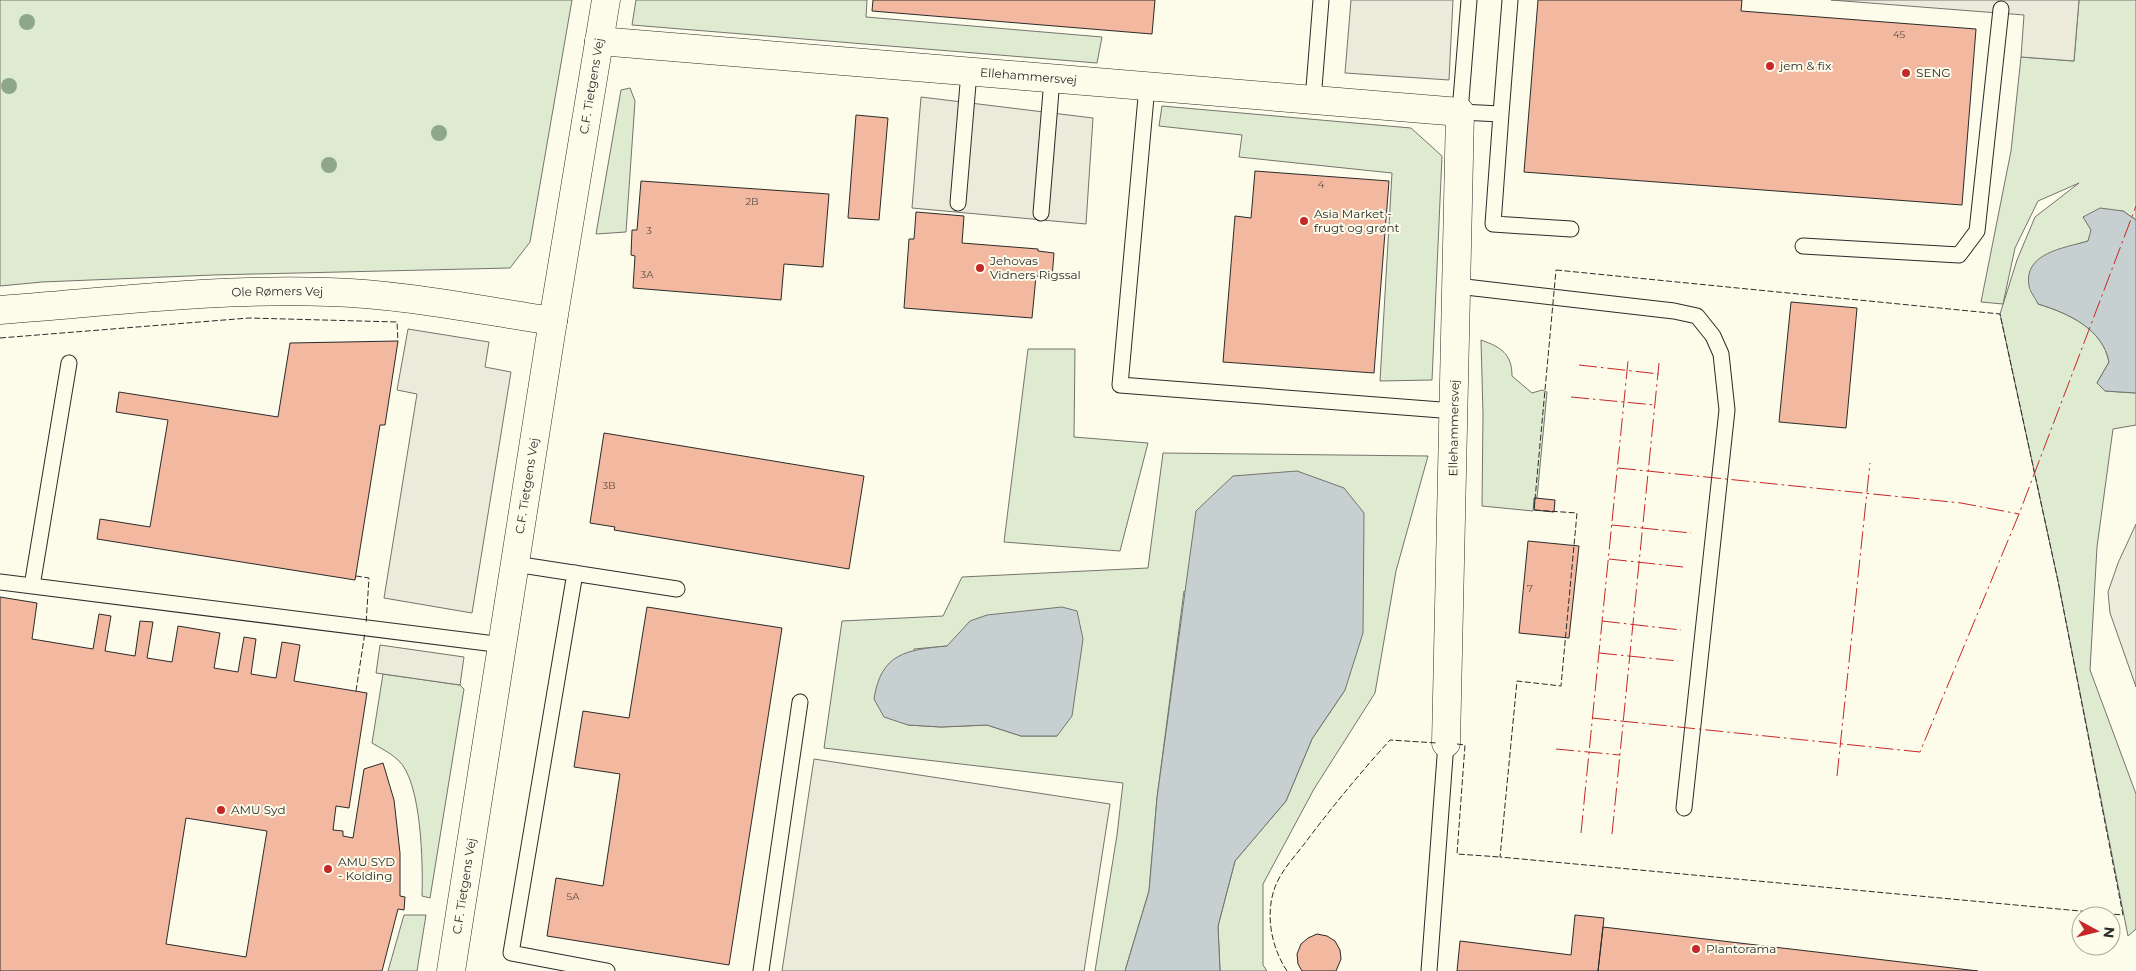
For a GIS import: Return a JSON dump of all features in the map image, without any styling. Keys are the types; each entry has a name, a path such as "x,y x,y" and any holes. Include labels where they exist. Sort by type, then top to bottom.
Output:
{"street":[{"name":"C.F. Tietgens Vej","path":"451,971 553,321 606,0"},
{"name":"Ellehammersvej","path":"599,41 1460,112 1446,744"},
{"name":"Ole Rømers Vej","path":"0,310 246,291 330,292 402,298 553,321"}],"lane":[{"path":"1313,100 1321,0"},
{"name":"Ellehammersvej","path":"1460,112 1470,0"},
{"path":"1510,0 1494,224 1571,229"},
{"path":"1803,246 1960,255 1976,231 2000,9"},
{"path":"958,203 969,72"},
{"path":"1041,213 1052,79"},
{"path":"1147,86 1120,385 1454,411"},
{"path":"1460,112 1501,114"},
{"path":"1457,286 1674,310 1697,316 1713,336 1721,354 1727,410 1684,808"},
{"path":"32,586 69,362"},
{"path":"515,564 677,589"},
{"path":"575,574 511,953 607,971"},
{"path":"0,582 503,645"},
{"path":"761,971 800,702"},
{"path":"1429,971 1446,744"}],"green space":[{"path":"0,0 572,0 530,242 510,268 213,275 42,282 0,286"},
{"path":"636,0 867,0 866,17 1102,37 1097,63 632,25"},
{"path":"2079,0 2136,0 2136,220 2123,211 2083,217 2092,230 2088,241 2072,246 2038,304 2061,312 2083,324 2100,340 2109,362 2097,383 2105,391 2136,393 2136,425 2113,429 2097,547 2090,670 2136,794 2136,929 2128,936 2058,581 2000,314 2017,260 2035,217 2079,183 2038,201 2015,248 2003,304 1981,302 2011,151 2021,57 2074,61"},
{"path":"630,88 635,101 626,232 596,234 621,90"},
{"path":"1162,106 1411,128 1442,156 1432,380 1380,381 1392,173 1239,157 1242,135 1159,126"},
{"path":"1481,340 1494,345 1504,352 1510,362 1512,376 1532,393 1542,390 1547,392 1537,498 1534,498 1533,511 1482,506 1483,414"},
{"path":"1028,349 1075,349 1074,437 1148,443 1120,551 1004,542"},
{"path":"1163,453 1428,456 1396,571 1375,693 1314,789 1263,884 1263,965 1267,971 1220,971 1218,926 1235,861 1286,801 1312,739 1345,690 1184,591 1157,798 1149,891 1125,971 1095,971 1117,835 1123,783 824,748 842,621 943,616 962,577 1148,568","holes":["947,646 1057,736 1021,736 987,725 941,727 908,725 914,649"]},
{"path":"383,674 460,685 464,689 430,898 422,896 421,845 412,786 406,771 398,760 372,743"},
{"path":"404,915 426,915 417,971 388,971"}],"shaded area":[{"path":"1351,0 1453,0 1449,80 1345,73"},
{"path":"1831,0 2079,0 2074,61 2021,57 2024,15"},
{"path":"921,97 1093,118 1086,224 912,208"},
{"path":"2100,208 2123,211 2136,220 2136,393 2105,391 2097,383 2109,362 2100,340 2083,324 2061,312 2038,304 2029,286 2029,275 2032,266 2039,259 2057,250 2088,241 2091,230 2083,217"},
{"path":"408,329 489,342 485,367 511,372 472,613 384,598 417,394 397,390"},
{"path":"1297,471 1344,488 1364,513 1363,633 1345,690 1312,739 1286,801 1235,861 1218,926 1220,971 1125,971 1149,891 1157,798 1196,511 1233,476"},
{"path":"2136,524 2136,687 2110,613 2108,592 2118,563"},
{"path":"1062,607 1077,611 1083,639 1072,716 1057,736 1021,736 987,725 941,727 908,725 884,717 874,699 877,684 889,663 908,652 947,646 970,621 987,615"},
{"path":"380,645 464,657 460,685 376,673"},
{"path":"814,759 1110,804 1084,971 782,971"}],"building":[{"path":"873,0 1155,0 1152,34 872,11"},
{"path":"1538,0 1742,0 1741,11 1976,29 1962,205 1524,172"},
{"path":"856,115 888,118 879,220 848,218"},
{"path":"1255,171 1389,181 1374,373 1223,362 1235,216 1251,218"},
{"path":"641,181 829,194 823,267 784,264 781,300 633,288 635,256 631,255 632,230 637,230"},
{"name":"Jehovas Vidners Rigssal","path":"916,212 964,216 962,243 1038,249 1038,251 1054,253 1052,278 1036,276 1032,318 904,308 909,239 914,239"},
{"path":"1791,302 1857,308 1846,428 1779,422"},
{"path":"398,341 385,425 380,425 355,580 97,539 100,519 150,527 168,420 116,412 119,392 278,417 290,343"},
{"path":"604,433 864,476 849,569 614,530 615,527 590,523"},
{"path":"1535,498 1555,500 1554,512 1534,510"},
{"path":"1528,541 1579,546 1569,638 1519,633"},
{"name":"AMU Syd","path":"0,597 37,603 32,639 93,649 99,614 111,616 105,651 135,656 140,621 153,622 147,658 172,662 178,626 220,633 214,668 238,672 244,637 256,639 251,674 276,678 282,642 300,645 294,681 367,693 349,808 336,806 333,830 343,831 343,836 353,838 364,769 383,763 394,800 400,853 400,896 405,897 404,910 398,909 382,971 0,971","holes":["186,818 267,831 246,957 166,944"]},
{"path":"647,607 782,628 729,965 547,936 556,878 603,886 620,774 574,767 583,711 629,718"},
{"path":"1575,915 1604,918 1598,971 1457,971 1460,941 1571,955"},
{"name":"Plantorama","path":"1603,927 1978,971 1598,971"},
{"path":"1317,934 1327,936 1335,941 1340,950 1341,959 1336,971 1302,971 1298,964 1297,954 1301,944"}],"fence":[{"path":"1556,270 2000,314 2058,581 2123,915 1500,857 1517,681 1561,686 1577,513 1534,510 1556,270"},
{"path":"0,338 249,318 397,322 398,341"},
{"path":"356,576 369,578 366,624"},
{"path":"356,691 365,632"},
{"path":"1287,971 1277,952 1270,919 1272,897 1284,869 1336,803 1390,740 1437,743"},
{"path":"1457,744 1465,745 1457,854 1500,857"}],"power":[{"path":"1592,718 1920,752 2019,514 2136,206"},
{"path":"1581,833 1628,361"},
{"path":"1612,834 1659,363"},
{"path":"1579,365 1659,374"},
{"path":"1571,397 1655,405"},
{"path":"1837,776 1870,463"},
{"path":"1618,468 1961,503 2019,514"},
{"path":"1612,525 1691,533"},
{"path":"1609,559 1683,567"},
{"path":"1602,621 1681,630"},
{"path":"1599,653 1678,661"},
{"path":"1556,749 1620,755"}],"place":[{"name":"jem & fix","path":"1770,66"},
{"name":"SENG","path":"1906,73"},
{"name":"Asia Market - frugt og grønt","path":"1304,221"},
{"name":"Jehovas Vidners Rigssal","path":"980,268"},
{"name":"AMU Syd","path":"221,810"},
{"name":"AMU SYD - Kolding","path":"328,869"},
{"name":"Plantorama","path":"1696,949"}]}
